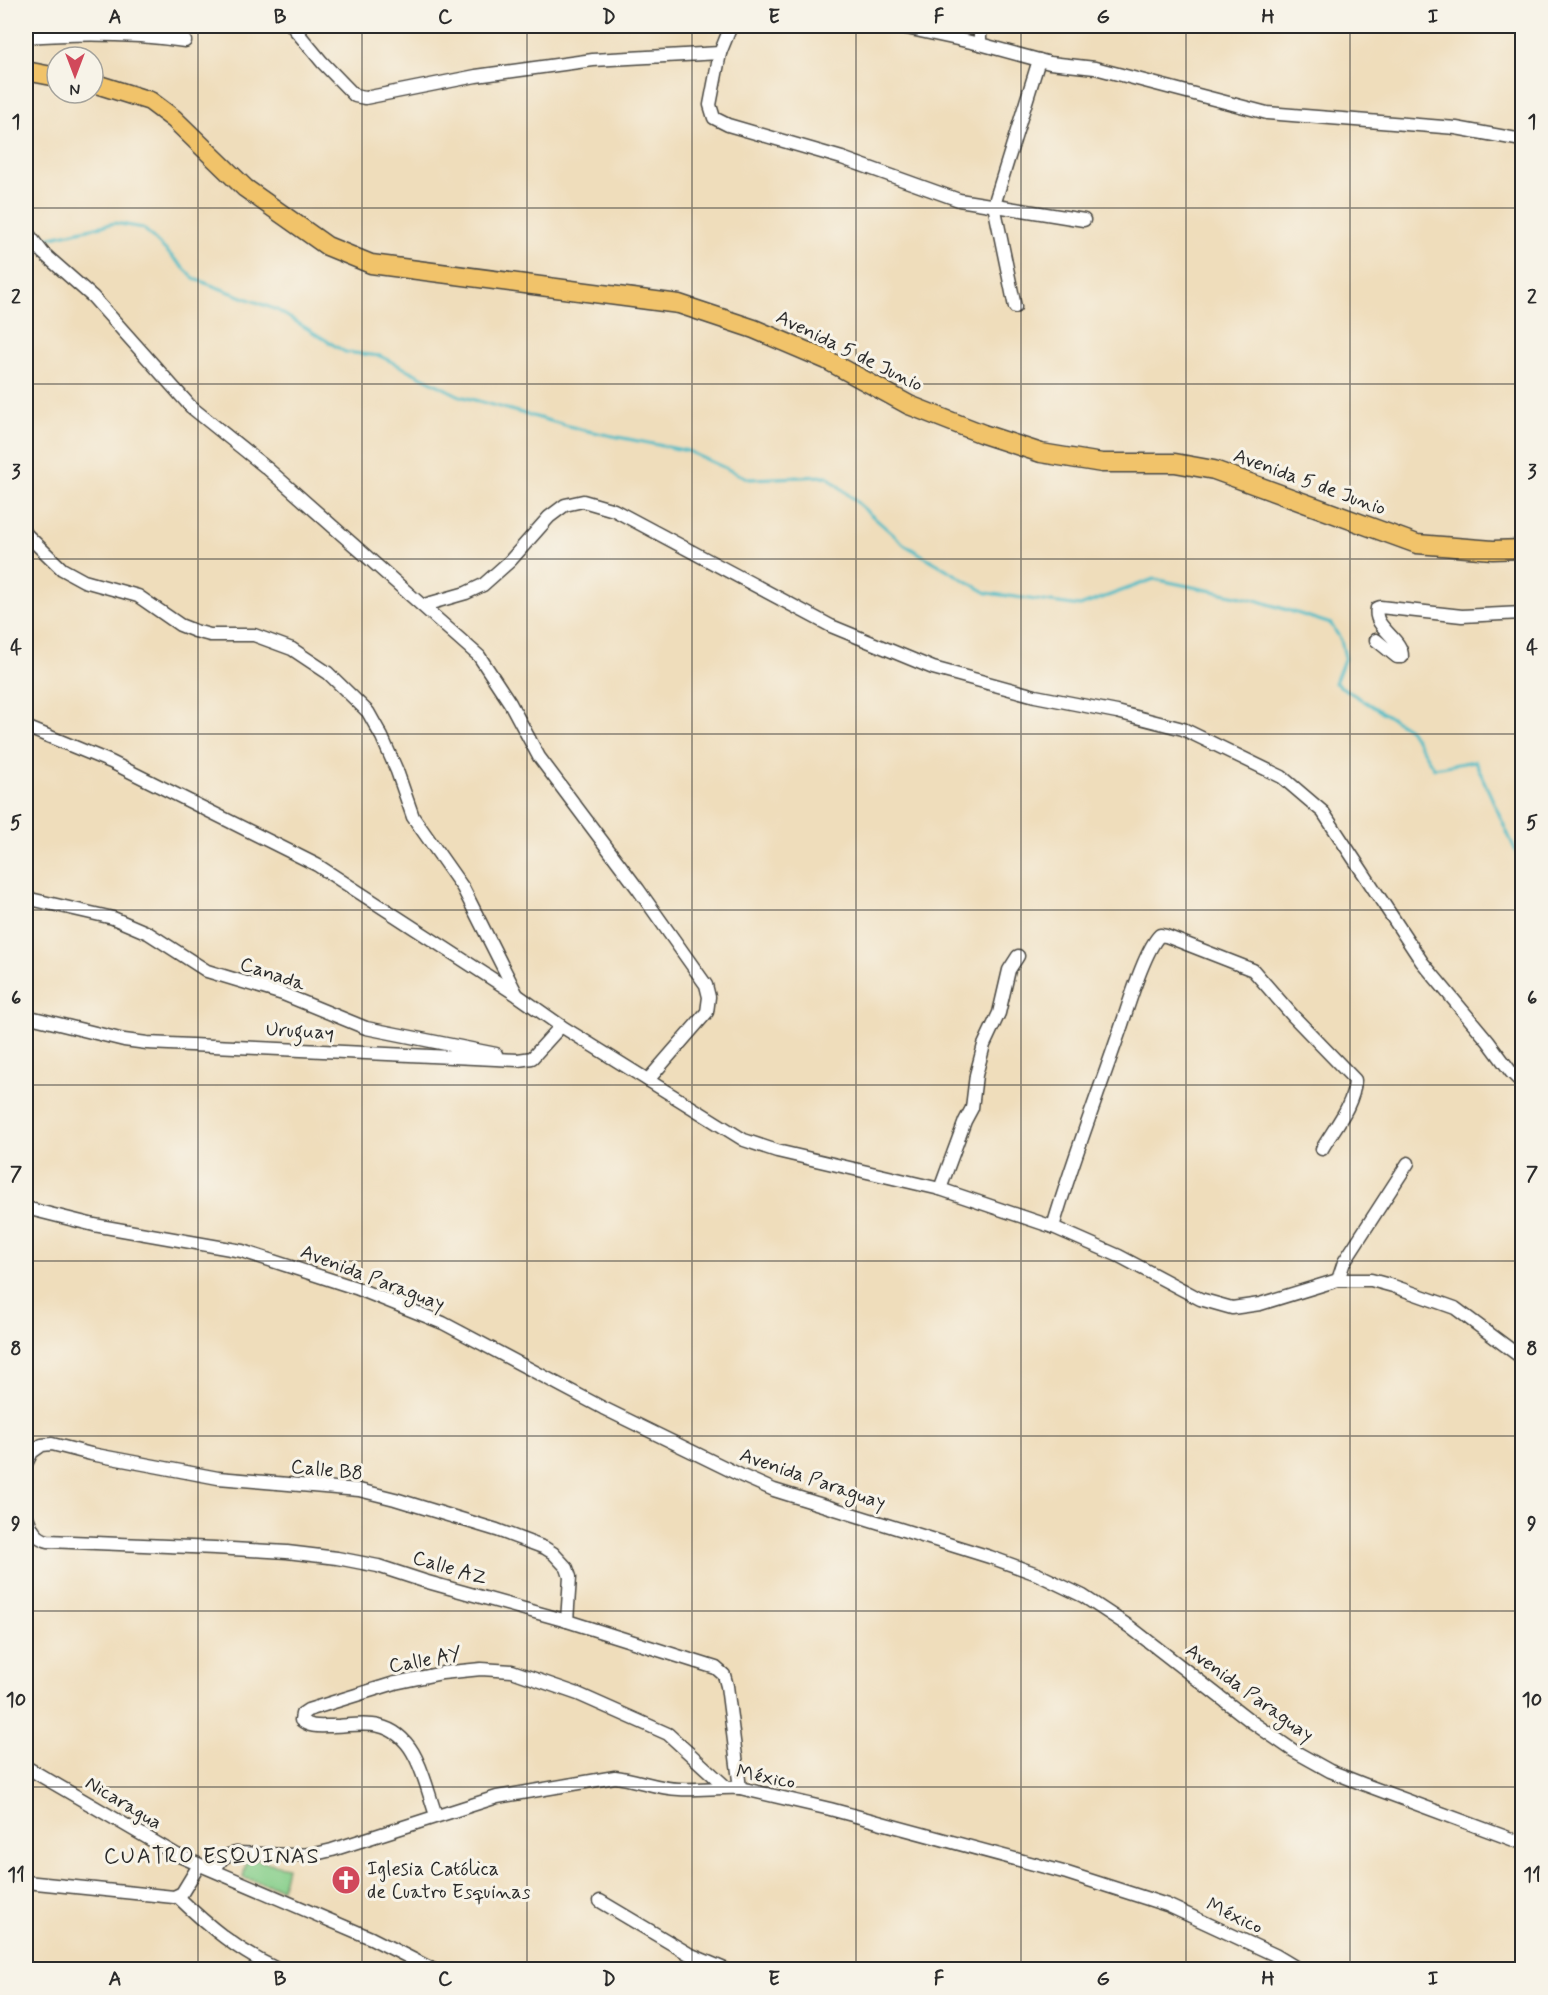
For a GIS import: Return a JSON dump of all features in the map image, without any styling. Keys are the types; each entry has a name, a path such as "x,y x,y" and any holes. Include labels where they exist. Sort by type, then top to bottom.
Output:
{"main road":[{"path":"26,71 45,75"},
{"name":"Avenida 5 de Junio","path":"105,87 150,100 174,119 245,188 327,246 371,264 679,304 754,328 826,360 909,405 983,434 1041,453 1102,463 1175,464 1214,470 1417,544 1493,550 1522,549"}],"street":[{"path":"292,26 354,96 365,98 476,76 592,60 720,53"},
{"path":"731,26 720,53 710,105 714,118 728,125 842,158 959,200 1084,220"},
{"path":"897,26 980,44 1050,63 1095,68 1267,113 1456,128 1522,140"},
{"path":"980,26 980,44"},
{"path":"26,37 60,34 126,34 185,41"},
{"path":"1015,307 994,206 1039,60"},
{"path":"26,231 43,253 93,297 190,407 268,469 479,656 510,702 539,757 706,985 709,997 707,1012 648,1080"},
{"path":"424,605 466,593 483,585 510,561 549,518 565,505 583,501 614,510 831,626 933,668 1035,696 1117,712 1183,729 1282,777 1323,812 1422,962 1522,1083"},
{"path":"26,534 62,568 84,581 138,596 180,625 195,632 210,635 254,635 292,649 327,673 368,712 382,737 413,816 462,888 517,995"},
{"path":"1376,640 1397,657 1402,657 1399,645 1383,628 1376,615 1377,608 1380,607 1462,616 1522,613"},
{"path":"26,727 111,762 317,865 561,1026 744,1140 777,1151 940,1189 1053,1227 1119,1256 1200,1299 1232,1308 1260,1304 1338,1280 1371,1280 1394,1286 1455,1308 1522,1358"},
{"name":"Canada","path":"26,898 113,918 148,933 207,971 283,994 366,1028 475,1048 518,1060"},
{"path":"1053,1227 1071,1167 1138,979 1153,942 1160,935 1253,970 1293,1016 1355,1080 1355,1090 1350,1101 1322,1149"},
{"path":"940,1189 972,1108 976,1075 984,1045 999,1013 1009,970 1018,956"},
{"name":"Uruguay","path":"26,1016 124,1040 147,1043 518,1060"},
{"path":"518,1060 532,1058 561,1026"},
{"path":"1338,1280 1344,1262 1408,1163"},
{"name":"Avenida Paraguay","path":"26,1208 94,1226 242,1251 356,1288 443,1323 603,1408 765,1486 1037,1574 1083,1596 1130,1626 1252,1722 1294,1751 1341,1775 1522,1843"},
{"name":"Calle B8","path":"26,1464 32,1452 42,1445 52,1444 122,1461 218,1478 359,1490 395,1499 497,1530 553,1553 567,1568 570,1576 567,1621"},
{"name":"Calle AZ","path":"26,1514 33,1532 39,1539 48,1541 287,1552 338,1558 378,1566 567,1621 716,1668 724,1675 727,1686 740,1788"},
{"name":"Calle AY","path":"435,1815 415,1754 394,1731 376,1725 313,1726 301,1720 302,1714 308,1710 395,1683 442,1673 481,1669 512,1671 578,1694 668,1734 726,1787"},
{"name":"Nicaragua","path":"26,1767 144,1837 199,1865 371,1938 434,1970"},
{"name":"México","path":"214,1870 228,1855 255,1852 315,1854 497,1797 615,1777 630,1778 677,1789 740,1788 830,1809 1067,1873 1167,1905 1275,1955 1300,1970"},
{"path":"26,1882 177,1896 182,1893 199,1865"},
{"path":"177,1896 218,1934 279,1970"},
{"path":"600,1901 689,1954 727,1970"}],"green space":[{"path":"247,1858 287,1867 282,1888 243,1878"}],"waterway":[{"path":"47,238 115,223 143,228 195,279 277,310 345,352 380,356 460,396 583,430 688,451 749,479 827,476 905,545 987,593 1080,606 1154,579 1256,600 1331,624 1341,640 1345,657 1335,683 1409,729 1434,768 1475,761 1522,865"}],"place":[{"name":"Iglesia Católica de Cuatro Esquinas","path":"346,1880"}],"district":[{"name":"CUATRO ESQUINAS","path":"212,1855"}]}
